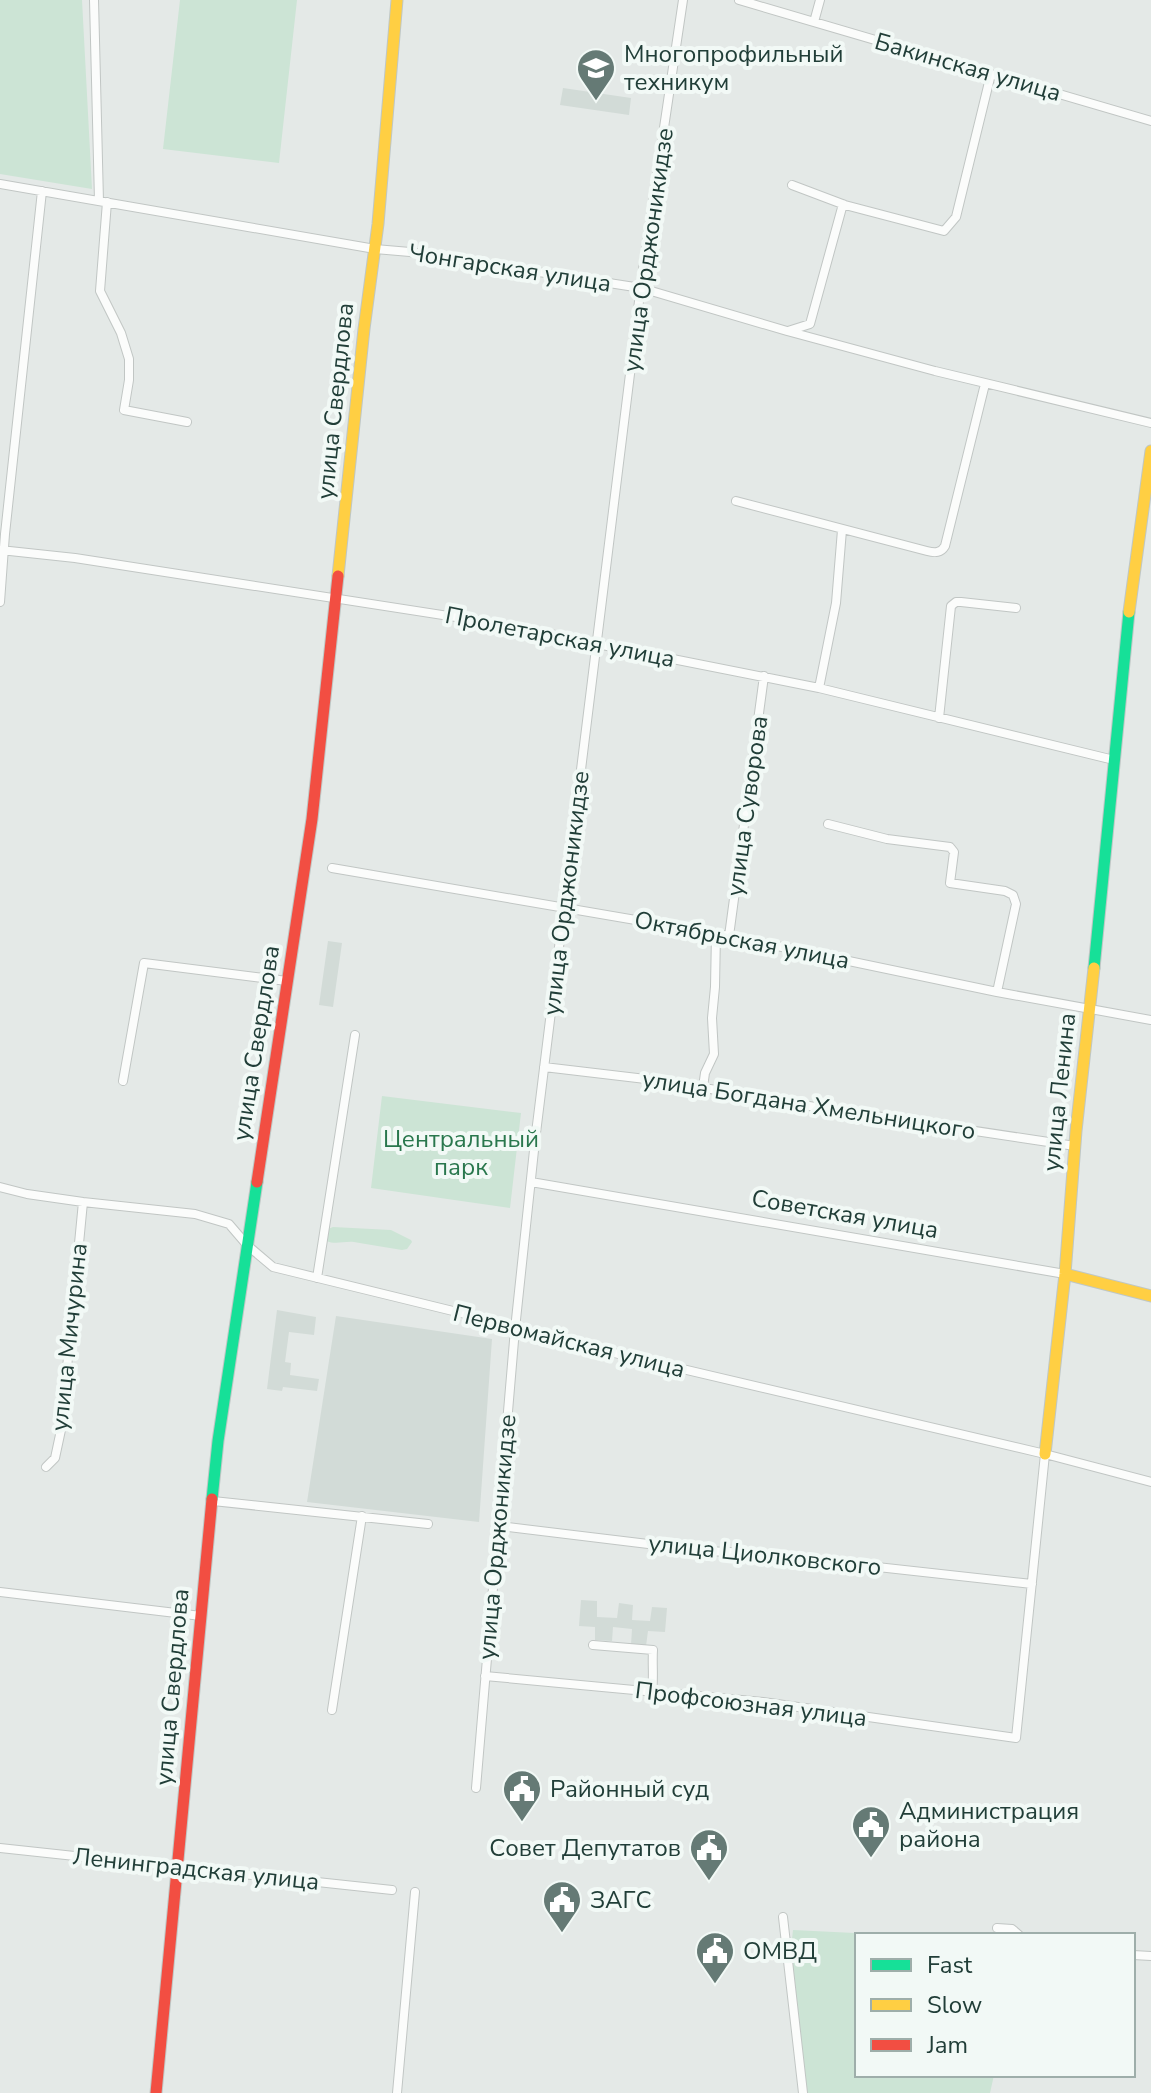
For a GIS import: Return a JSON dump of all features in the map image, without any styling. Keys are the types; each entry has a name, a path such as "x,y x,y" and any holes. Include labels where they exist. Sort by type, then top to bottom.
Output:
{"street":[{"path":"94,0 103,201 100,291 128,353 129,380 124,410 187,422"},
{"name":"улица Свердлова","path":"156,2093 218,1441 312,819 375,249 397,0"},
{"name":"улица Орджоникидзе","path":"476,1788 515,1329 544,1067 641,288 683,0"},
{"name":"Бакинская улица","path":"739,0 1151,121"},
{"path":"814,22 820,0"},
{"path":"792,185 843,204 944,231 956,217 991,74"},
{"name":"Чонгарская улица","path":"0,184 375,249 641,288 985,384 1151,423"},
{"path":"0,602 2,550 42,191"},
{"path":"787,331 810,324 843,204"},
{"path":"736,501 932,552 942,550 985,384"},
{"name":"улица Ленина","path":"1016,1738 1065,1274 1125,643 1151,451"},
{"path":"819,688 836,603 842,530"},
{"name":"Пролетарская улица","path":"2,550 75,558 526,628 819,688 1114,760"},
{"path":"939,718 953,603 1016,608"},
{"name":"улица Суворова","path":"729,936 764,676"},
{"path":"828,824 887,839 950,847 954,852 950,883 1005,891 1013,895 1016,904 997,992"},
{"name":"Октябрьская улица","path":"332,868 716,933 997,992 1151,1020"},
{"path":"703,1087 705,1073 714,1054 712,1018 716,933"},
{"path":"123,1081 144,963 287,981"},
{"path":"317,1278 355,1035"},
{"name":"улица Богдана Хмельницкого","path":"544,1067 671,1082 1075,1146"},
{"name":"Советская улица","path":"531,1182 1065,1274 1151,1296"},
{"name":"Первомайская улица","path":"0,1187 83,1202 195,1214 229,1224 247,1245 273,1267 498,1322 515,1329 1045,1454 1151,1482"},
{"name":"улица Мичурина","path":"46,1467 55,1458 61,1430 83,1202"},
{"path":"213,1501 428,1524"},
{"path":"332,1710 362,1516"},
{"name":"улица Циолковского","path":"499,1526 706,1551 751,1553 1032,1584"},
{"path":"0,1592 201,1616"},
{"path":"593,1645 653,1650 652,1691"},
{"name":"Профсоюзная улица","path":"485,1676 763,1702 1016,1738"},
{"name":"Ленинградская улица","path":"0,1848 392,1890"},
{"path":"397,2093 415,1892"},
{"path":"783,1917 803,2093"},
{"path":"997,1928 1012,1929 1017,1933"}],"shaded area":[{"name":"Многопрофильный техникум","path":"563,88 631,98 629,115 560,105"},
{"path":"328,941 342,943 333,1007 319,1005"},
{"path":"277,1310 316,1317 314,1335 289,1332 285,1362 291,1363 290,1375 319,1379 317,1391 283,1387 282,1391 267,1389"},
{"path":"336,1316 492,1339 479,1522 307,1502"},
{"path":"581,1600 597,1601 597,1617 617,1618 619,1603 633,1605 632,1620 650,1621 652,1607 667,1608 665,1632 648,1631 646,1646 631,1645 632,1629 613,1627 612,1641 595,1640 595,1627 579,1626"}],"green space":[{"path":"0,0 82,0 92,189 0,174"},
{"path":"180,0 297,0 279,163 163,149"},
{"name":"Центральный парк","path":"382,1096 521,1113 510,1208 371,1188"},
{"path":"328,1229 391,1230 412,1242 402,1250 354,1242 333,1243 326,1241"},
{"path":"793,1930 855,1933 855,2077 994,2077 990,2093 807,2093 786,1933 792,1939"}],"traffic: fast":[{"path":"1094,968 1129,612"},
{"path":"212,1499 257,1182"}],"traffic: slow":[{"path":"338,576 378,224 397,0"},
{"path":"1129,612 1151,451"},
{"path":"1045,1454 1094,968"},
{"path":"1065,1274 1151,1296"}],"traffic: jam":[{"path":"257,1182 312,819 338,576"},
{"path":"156,2093 212,1499"}],"place":[{"name":"Многопрофильный техникум","path":"596,102"},
{"name":"Районный суд","path":"522,1823"},
{"name":"Администрация района","path":"871,1859"},
{"name":"Совет Депутатов","path":"709,1882"},
{"name":"ЗАГС","path":"562,1934"},
{"name":"ОМВД","path":"715,1985"}]}
